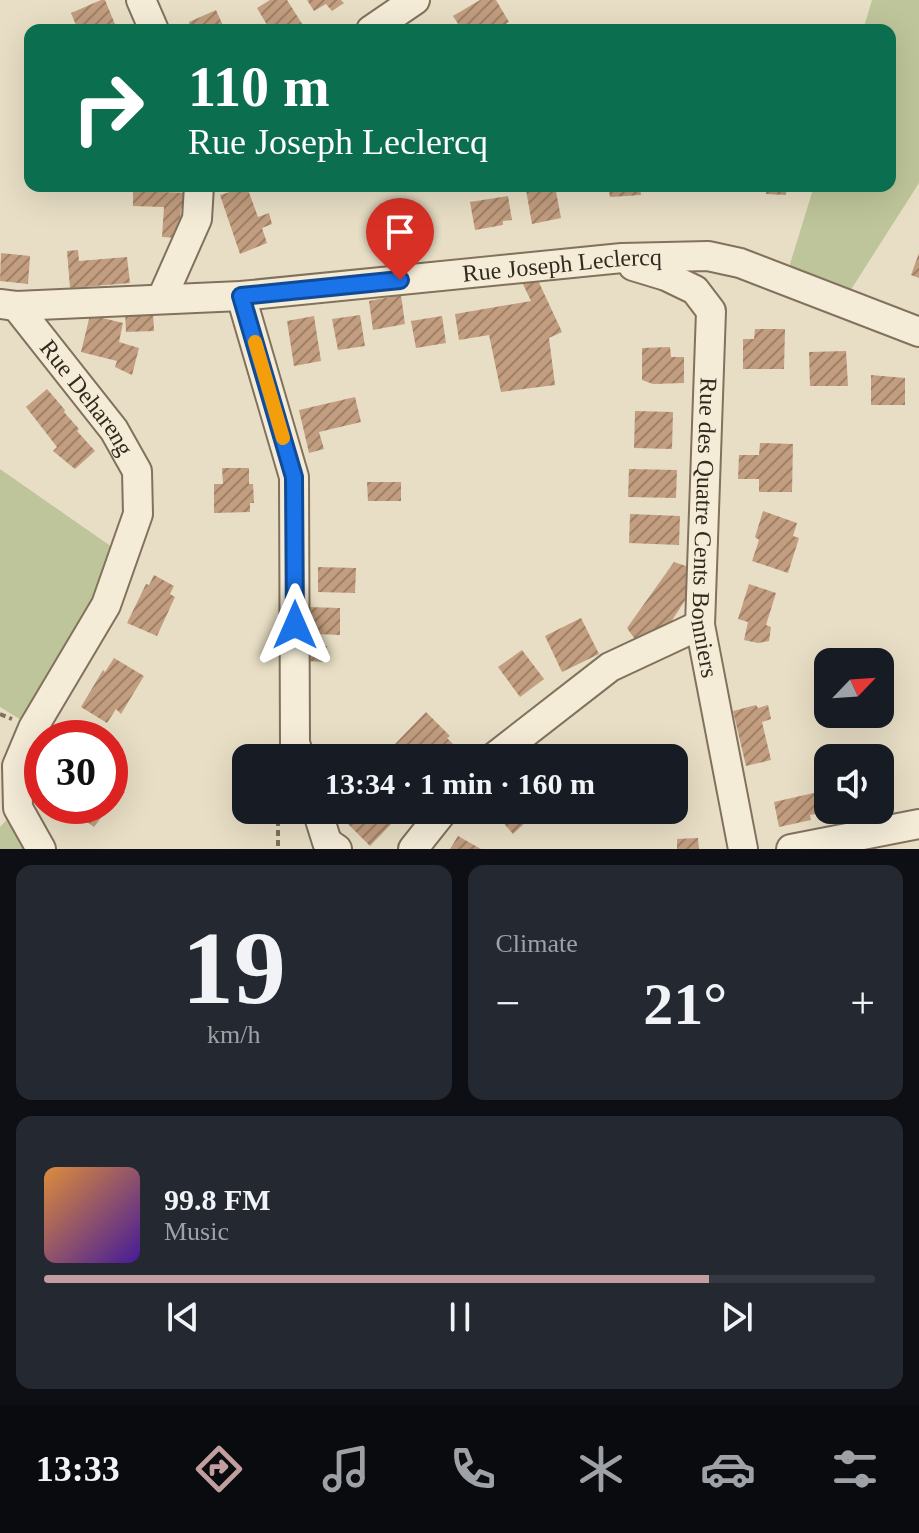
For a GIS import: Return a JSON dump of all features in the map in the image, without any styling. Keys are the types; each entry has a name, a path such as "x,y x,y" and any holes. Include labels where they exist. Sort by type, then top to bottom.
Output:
{"street":[{"path":"141,0 151,24"},
{"path":"380,24 415,0"},
{"path":"162,298 197,219 199,192"},
{"name":"Rue Joseph Leclercq","path":"8,305 241,296 622,258 708,256 740,263 919,332"},
{"name":"Rue des Quatre Cents Bonniers","path":"622,258 637,269 666,276 695,290 711,311 700,625 743,849"},
{"path":"241,296 294,477 295,744"},
{"name":"Rue Dehareng","path":"8,305 114,430 137,471 138,514 106,605 33,728 17,766 18,808 41,849"},
{"path":"511,744 610,667 700,625"},
{"path":"321,824 327,842 337,849"},
{"path":"413,849 433,824"},
{"path":"791,849 919,824"}],"path":[{"path":"278,824 278,849"}],"green space":[{"path":"872,0 919,0 919,183 845,299 787,274 812,192 896,192 896,24 865,24"},
{"path":"0,469 122,554 28,720 24,722 0,707"},
{"path":"11,815 30,849 0,849 0,827"}],"building":[{"path":"105,0 115,24 76,24 71,13"},
{"path":"270,0 287,0 302,24 266,24 257,8"},
{"path":"307,0 341,0 344,3 332,11 326,4 314,11"},
{"path":"480,0 496,0 509,22 458,24 453,16"},
{"path":"216,10 222,24 189,24"},
{"path":"133,192 188,193 188,209 181,208 179,238 162,237 164,207 133,206"},
{"path":"249,192 258,217 269,213 272,224 262,228 267,243 240,254 220,195"},
{"path":"526,192 556,192 561,218 532,224"},
{"path":"609,192 641,192 641,195 610,197"},
{"path":"766,192 786,192 786,195"},
{"path":"508,196 512,220 503,221 503,225 475,230 470,202"},
{"path":"78,250 79,261 127,257 130,283 70,288 67,251"},
{"path":"1,253 30,256 28,284 0,281"},
{"path":"919,253 919,278 911,275"},
{"path":"535,274 562,332 549,338 555,385 501,392 489,335 459,340 455,314 531,301 521,280"},
{"path":"401,295 405,324 373,330 369,301"},
{"path":"125,312 153,312 154,331 126,332"},
{"path":"90,315 123,323 119,342 139,348 132,375 115,367 117,361 81,352"},
{"path":"360,315 365,346 338,350 332,319"},
{"path":"314,316 321,361 294,366 287,321"},
{"path":"442,316 446,343 416,348 411,321"},
{"path":"755,329 785,329 784,369 743,369 743,339 754,339"},
{"path":"670,347 671,357 684,357 684,383 653,384 642,380 642,348"},
{"path":"846,351 848,386 810,386 809,352"},
{"path":"871,375 905,378 905,405 871,405"},
{"path":"47,389 95,451 75,469 53,451 57,447 26,407"},
{"path":"355,397 361,422 319,432 324,449 309,453 299,410"},
{"path":"635,411 673,412 672,449 634,448"},
{"path":"760,443 793,444 792,492 759,492 759,479 738,479 739,455 759,455"},
{"path":"222,468 249,468 254,503 250,503 250,512 214,513 214,484 223,484"},
{"path":"629,469 677,470 676,498 628,497"},
{"path":"367,482 401,482 401,501 368,501"},
{"path":"763,511 797,523 793,536 799,538 788,573 752,561"},
{"path":"630,514 680,516 679,545 629,543"},
{"path":"674,562 695,569 686,599 663,634 639,645 627,628"},
{"path":"318,567 356,568 355,593 318,592"},
{"path":"154,575 174,586 170,594 175,597 157,636 127,623 146,584 149,585"},
{"path":"749,584 776,593 766,625 771,627 769,641 758,643 744,640 748,622 738,619"},
{"path":"307,607 340,608 340,635 316,634 316,646 327,646 326,662 304,661"},
{"path":"581,618 599,654 562,672 545,636"},
{"path":"522,650 544,679 520,697 498,667"},
{"path":"114,658 144,676 121,714 116,709 109,720 102,720 81,707 103,670 105,672"},
{"path":"756,705 758,708 768,705 771,719 762,722 771,760 746,766 733,711"},
{"path":"426,712 450,736 447,738 453,744 395,744"},
{"path":"814,793 814,814 810,815 811,820 779,827 774,802"},
{"path":"348,824 391,824 370,846"},
{"path":"504,824 524,824 513,834"},
{"path":"458,836 481,849 450,849"},
{"path":"698,838 699,849 677,849 677,839"}],"slow traffic":[{"path":"255,342 283,438"}],"route":[{"path":"295,625 294,477 241,296 400,280"}]}
